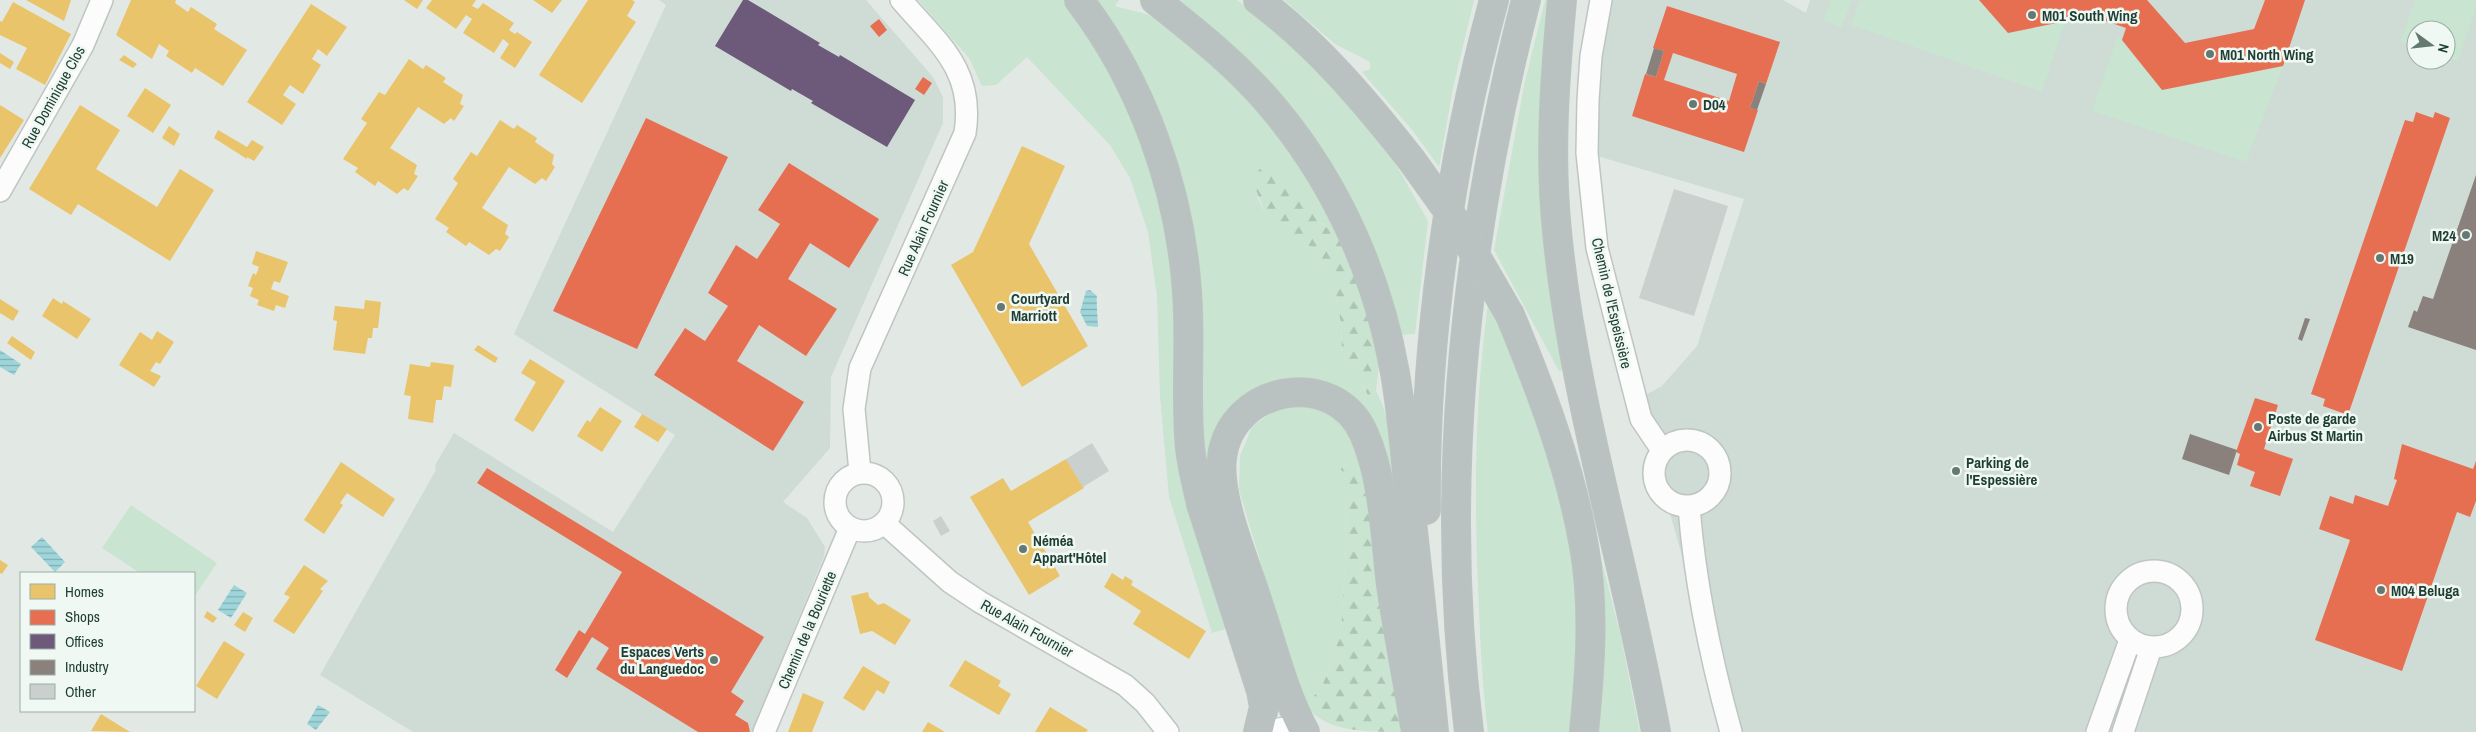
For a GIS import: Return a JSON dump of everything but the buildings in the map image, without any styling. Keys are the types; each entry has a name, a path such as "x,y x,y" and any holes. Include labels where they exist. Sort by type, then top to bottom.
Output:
{"highway":[{"path":"1079,0 1104,37 1129,82 1156,144 1171,194 1182,242 1187,292 1188,415 1194,474 1201,504 1261,691 1264,708 1258,732"},
{"path":"1155,0 1223,56 1277,112 1318,169 1339,205 1366,263 1389,341 1401,412 1434,732"},
{"path":"1258,0 1328,63 1371,109 1410,158 1456,222 1510,315 1566,430 1630,603"},
{"path":"1427,666 1427,456 1438,297 1465,122 1494,0"},
{"path":"1469,732 1461,653 1457,562 1457,452 1460,394 1467,310 1476,242 1496,124 1526,0"},
{"path":"1562,0 1554,86 1558,239 1563,288 1586,413 1630,603 1656,732"},
{"path":"1510,315 1530,363 1565,461 1584,547 1590,630 1584,732"},
{"path":"1305,732 1290,700 1232,522 1222,471 1226,444 1241,416 1259,401 1290,392 1312,393 1332,401 1350,414 1363,432 1376,477 1392,595 1416,732"}],"street":[{"name":"Rue Dominique Clos","path":"0,191 83,45 102,0"},
{"name":"Rue Alain Fournier","path":"860,472 854,409 860,368 965,133 968,115 967,98 962,77 951,58 901,0"},
{"name":"Chemin de l'Espeissière","path":"1601,0 1591,56 1587,153 1597,248 1641,419 1662,450"},
{"path":"1690,439 1700,442 1709,448 1718,460 1721,470 1715,491 1704,502 1689,507 1668,501 1660,493 1654,482 1653,471 1656,460 1662,450 1670,444 1690,439"},
{"path":"860,472 879,476 892,491 893,508 884,523 879,527 864,531 850,528 842,521 837,512 836,496 842,482 860,472"},
{"path":"1689,507 1693,565 1711,660 1731,732"},
{"name":"Rue Alain Fournier","path":"884,523 950,582 980,602 1125,685 1145,703 1168,732"},
{"name":"Chemin de la Bouriette","path":"764,732 850,528"},
{"path":"2151,570 2164,572 2176,578 2185,587 2191,599 2192,614 2188,627 2178,639 2165,646 2151,648 2130,640 2121,630 2116,618 2115,605 2119,592 2127,581 2138,574 2151,570"},
{"path":"2098,732 2130,640"},
{"path":"2123,732 2151,648"},
{"path":"1281,732 1289,732"}],"shaded area":[{"path":"659,0 866,0 933,77 943,97 943,123 831,377 830,448 783,502 807,518 825,547 824,556 752,732 413,732 320,675 436,470 435,465 454,433 613,532 675,435 514,334 666,5"},
{"path":"1601,0 1783,0 1806,13 1810,0 2476,0 2476,732 1731,732 1661,481 1636,400 1662,386 1697,346 1744,199 1587,153"}],"green space":[{"path":"918,0 1065,0 1097,44 1130,109 1154,175 1169,241 1229,628 1212,633 1169,497 1160,397 1157,296 1148,232 1130,178 1110,145 1027,57 996,85 982,86 969,58"},
{"path":"1092,0 1119,0 1115,6 1159,19 1172,29 1239,89 1276,132 1309,179 1337,232 1330,230 1317,218 1287,181 1257,197 1277,236 1299,238 1312,248 1334,281 1341,324 1342,354 1368,395 1376,391 1386,417 1392,445 1396,502 1391,503 1380,441 1372,422 1364,410 1355,400 1343,392 1316,381 1302,379 1288,379 1267,383 1253,390 1235,405 1220,423 1214,437 1210,477 1206,477 1201,441 1196,265"},
{"path":"1178,0 1237,0 1271,25 1308,60 1347,101 1389,152 1428,221 1415,334 1397,335 1259,73 1222,37"},
{"path":"1284,0 1474,0 1453,88 1439,167 1413,131 1362,72 1370,69 1370,62 1335,44"},
{"path":"1545,0 1551,0 1568,368 1559,371 1494,250 1524,86"},
{"path":"1831,0 1852,0 1841,28 1824,20"},
{"path":"1860,0 1979,0 2008,33 2065,22 2042,92 1851,25"},
{"path":"2415,0 2476,0 2476,7 2458,61 2456,60 2456,20 2408,20"},
{"path":"2406,25 2406,44 2400,42"},
{"path":"2118,36 2162,90 2283,66 2246,162 2092,111"},
{"path":"1260,169 1286,180 1293,186 1315,217 1329,229 1337,232 1352,259 1380,357 1376,391 1368,395 1342,354 1341,324 1334,281 1312,248 1299,238 1277,236 1263,207 1252,176"},
{"path":"1488,304 1512,348 1566,499 1582,628 1575,732 1488,732 1480,624 1476,481 1480,375"},
{"path":"1298,405 1322,411 1340,423 1354,446 1362,472 1354,460 1341,468 1345,491 1346,547 1341,633 1323,684 1307,705 1282,634 1239,490 1240,456 1252,427 1273,411"},
{"path":"1354,460 1362,472 1372,525 1401,732 1347,729 1323,721 1307,705 1323,684 1341,633 1346,547 1345,491 1341,468"},
{"path":"131,505 217,563 195,596 195,572 138,572 102,548"},
{"path":"1601,559 1620,633 1640,732 1596,732 1598,560"}],"water":[{"path":"1090,290 1097,296 1098,327 1087,326 1080,312 1086,291"},
{"path":"0,350 21,364 14,375 0,367"},
{"path":"42,537 65,562 55,572 31,547"},
{"path":"234,585 247,593 231,618 218,610"},
{"path":"318,705 330,712 316,730 307,724"}],"place":[{"name":"M01 South Wing","path":"2032,15"},
{"name":"M01 North Wing","path":"2210,54"},
{"name":"D04","path":"1693,104"},
{"name":"M24","path":"2466,235"},
{"name":"M19","path":"2380,258"},
{"name":"Courtyard Marriott","path":"1001,307"},
{"name":"Poste de garde Airbus St Martin","path":"2258,427"},
{"name":"Parking de l'Espessière","path":"1956,471"},
{"name":"Néméa Appart'Hôtel","path":"1023,549"},
{"name":"M04 Beluga","path":"2381,590"},
{"name":"Espaces Verts du Languedoc","path":"714,660"}]}
